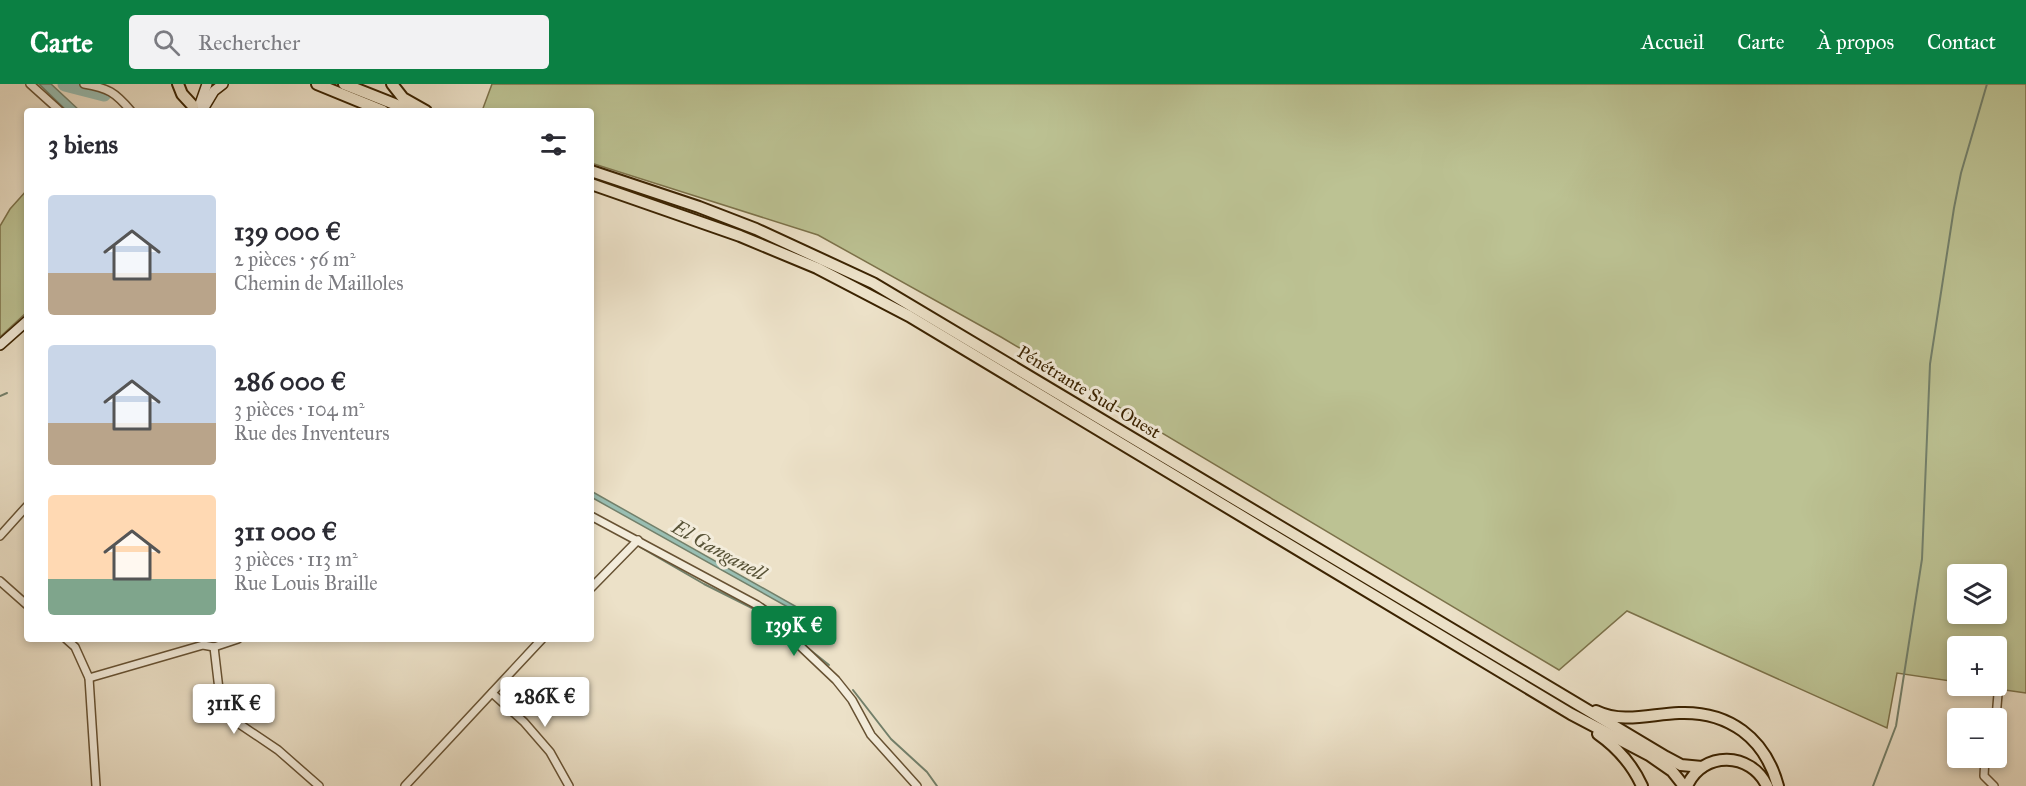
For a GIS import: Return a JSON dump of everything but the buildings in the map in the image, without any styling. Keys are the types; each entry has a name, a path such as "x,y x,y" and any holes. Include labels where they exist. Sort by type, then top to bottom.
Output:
{"highway":[{"path":"178,84 183,94 196,108"},
{"path":"344,84 404,108"},
{"path":"356,84 375,97"},
{"path":"392,84 403,98 421,108"},
{"path":"321,86 376,108"},
{"name":"Pénétrante Sud-Ouest","path":"594,172 699,207 756,229 873,283 1666,757 1681,765 1701,767"},
{"path":"596,186 740,236 817,268 909,316 1571,714 1648,755 1672,771 1685,786 1701,767 1719,760 1738,760 1761,775 1767,786"},
{"name":"Pénétrante Sud-Ouest","path":"1547,687 1601,713 1625,718 1677,713 1695,713 1719,718 1737,727 1756,742 1767,758 1778,786"},
{"path":"1571,714 1622,753 1636,772 1642,786"}],"main road":[{"path":"206,100 207,84"},
{"path":"198,108 223,84"},
{"path":"0,345 24,324"}],"street":[{"path":"30,84 57,108"},
{"path":"84,84 106,88 120,97 129,108"},
{"path":"0,536 24,509"},
{"path":"594,518 757,604 773,616 798,644 836,680 852,700 879,744 916,786"},
{"path":"594,585 638,540"},
{"path":"0,581 24,602"},
{"path":"69,642 75,647 89,678 96,786"},
{"path":"89,678 203,645 214,647 229,642"},
{"path":"405,786 539,642"},
{"path":"214,647 220,698 225,710 235,721 278,750 319,786"},
{"path":"492,693 550,752 569,786"},
{"path":"1984,768 1984,776 1994,786"}],"green space":[{"path":"492,84 2026,84 2026,693 2007,690 2007,636 1947,636 1947,680 1897,673 1887,728 1627,611 1559,670 1001,337 818,235 594,164 594,108 483,108"},
{"path":"24,193 24,315 0,337 0,226 10,209"}],"water":[{"path":"39,84 51,84 77,108 64,108"},
{"path":"594,493 825,623 825,637 820,637 820,625 594,499"}],"waterway":[{"path":"65,84 104,94"},
{"path":"1873,786 1896,726 1922,559 1930,364 1961,173 1987,84"},
{"path":"0,396 7,393"},
{"path":"640,547 704,584 754,609 787,638"},
{"path":"799,641 829,665"},
{"name":"El Ganganell","path":"853,690 891,739 927,772 937,786"}]}
